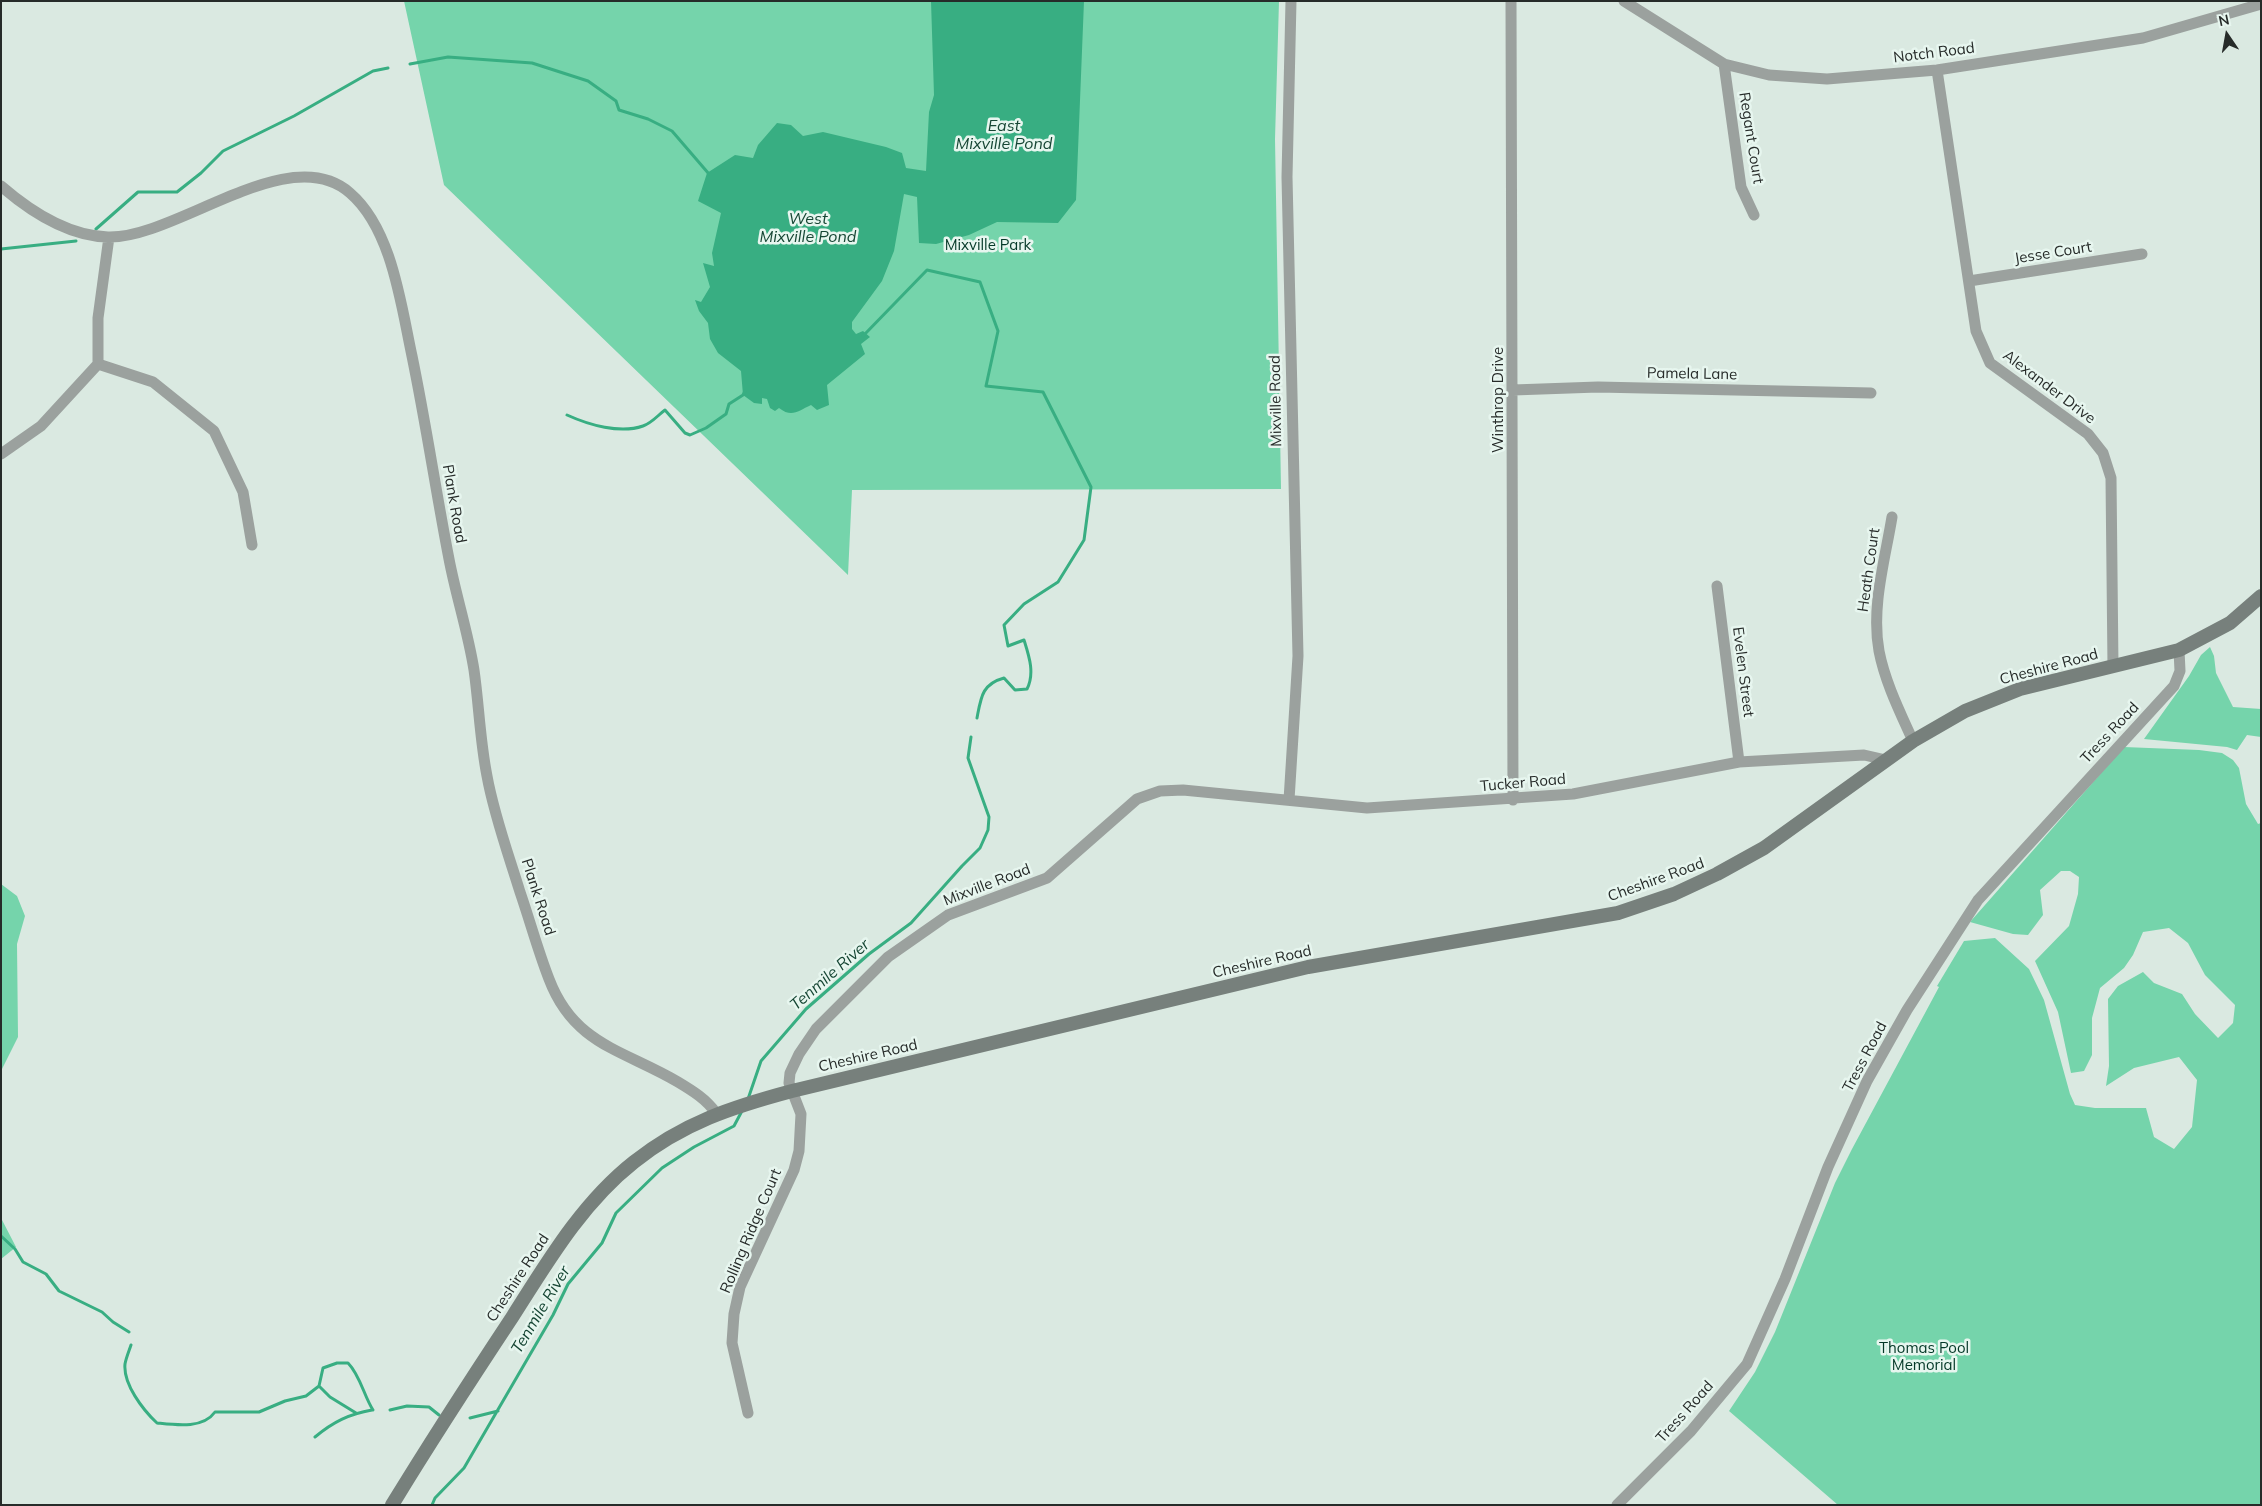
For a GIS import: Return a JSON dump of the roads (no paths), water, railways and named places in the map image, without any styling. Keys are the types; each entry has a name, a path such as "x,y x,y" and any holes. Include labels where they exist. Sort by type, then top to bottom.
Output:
{"main road":[{"name":"Cheshire Road","path":"392,1505 534,1284 588,1205 634,1162 678,1133 716,1113 792,1091 1308,967 1618,913 1682,891 1718,874 1764,848 1913,741 1965,711 2020,689 2180,650 2230,623 2261,596"}],"street":[{"name":"Mixville Road","path":"1289,800 1298,656 1287,177 1291,1"},
{"name":"Winthrop Drive","path":"1512,1 1513,800"},
{"name":"Notch Road","path":"1624,1 1724,64 1769,75 1827,80 1937,70 2143,38 2261,4"},
{"name":"Regant Court","path":"1724,64 1741,188 1754,215"},
{"name":"Alexander Drive","path":"1937,70 1976,331 1990,363 2088,434 2103,453 2111,478 2113,667"},
{"name":"Plank Road","path":"1,186 22,203 56,223 83,234 109,237 137,233 253,188 294,178 316,178 340,185 364,207 380,235 392,269 408,337 425,420 449,560 472,656 483,756 490,790 506,847 549,980 565,1012 584,1032 616,1051 690,1089 708,1102 716,1113"},
{"path":"1,454 40,426 98,364 98,318 109,237"},
{"name":"Jesse Court","path":"1969,282 2142,254"},
{"path":"98,364 153,382 214,431 243,492 252,545"},
{"name":"Pamela Lane","path":"1513,390 1598,387 1871,393"},
{"name":"Heath Court","path":"1892,517 1877,614 1879,650 1890,688 1913,741"},
{"name":"Evelen Street","path":"1717,586 1739,762"},
{"name":"Tress Road","path":"1618,1505 1691,1431 1747,1364 1785,1279 1828,1166 1867,1081 1907,1010 1978,900 2174,686 2180,671 2180,650"},
{"name":"Tucker Road","path":"1160,791 1183,790 1367,808 1513,800 1573,794 1739,762 1864,755 1886,760"},
{"name":"Mixville Road","path":"792,1091 789,1082 790,1073 799,1054 816,1030 888,957 948,915 1047,878 1136,798 1160,791"},
{"name":"Rolling Ridge Court","path":"748,1413 732,1343 734,1314 740,1287 794,1170 799,1151 800,1114 792,1091"}],"water":[{"path":"931,1 1084,1 1076,200 1058,223 997,222 969,235 936,244 919,243 917,197 904,194 894,251 882,281 852,322 852,329 856,334 863,331 870,337 861,344 865,354 827,385 829,405 817,410 811,405 799,411 788,413 779,408 775,411 770,408 767,399 762,398 762,404 754,403 743,395 741,371 718,353 710,339 708,323 699,311 695,300 701,302 710,287 703,263 714,266 712,253 721,213 698,201 707,173 735,155 753,158 758,145 777,123 791,125 803,136 823,132 886,147 902,153 906,168 926,171 929,112 934,95"}],"waterway":[{"path":"410,64 448,57 532,63 588,81 616,101 619,110 648,119 672,131 709,174"},
{"path":"96,229 138,192 177,192 201,173 223,151 294,116 373,71 388,68"},
{"path":"1,249 76,241"},
{"name":"Tenmile River","path":"863,336 927,270 980,282 998,331 986,386 1043,392 1091,487 1084,540 1058,582 1024,604 1004,625 1008,646 1024,640 1031,671 1027,689 1015,690 1004,678 991,684 984,692 977,718"},
{"path":"567,415 595,425 625,429 646,425 665,410 685,433 690,435 706,428 726,414 729,404 743,395 745,391"},
{"name":"Tenmile River","path":"748,1099 761,1061 806,1009 869,954 911,923 980,848 988,830 989,817 968,758 971,737"},
{"name":"Tenmile River","path":"432,1505 435,1498 464,1468 553,1315 568,1284 602,1243 616,1213 662,1168 694,1147 734,1126 743,1109"},
{"path":"1,1236 15,1249 23,1262 46,1274 59,1291 102,1312 129,1332"},
{"path":"131,1345 125,1364 127,1380 140,1404 157,1423 189,1425 204,1421 215,1412 259,1412 285,1401 306,1396 319,1386 323,1368 337,1363 348,1363 352,1368 373,1410"},
{"path":"319,1386 330,1397 356,1413"},
{"path":"390,1410 407,1406 429,1407 439,1415"},
{"path":"315,1437 342,1419 372,1410"},
{"path":"470,1418 498,1411"}],"water label":[{"name":"East Mixville Pond","path":"1004,135"},
{"name":"West Mixville Pond","path":"808,228"}],"park label":[{"name":"Mixville Park","path":"988,245"},
{"name":"Thomas Pool Memorial","path":"1924,1356"}]}
